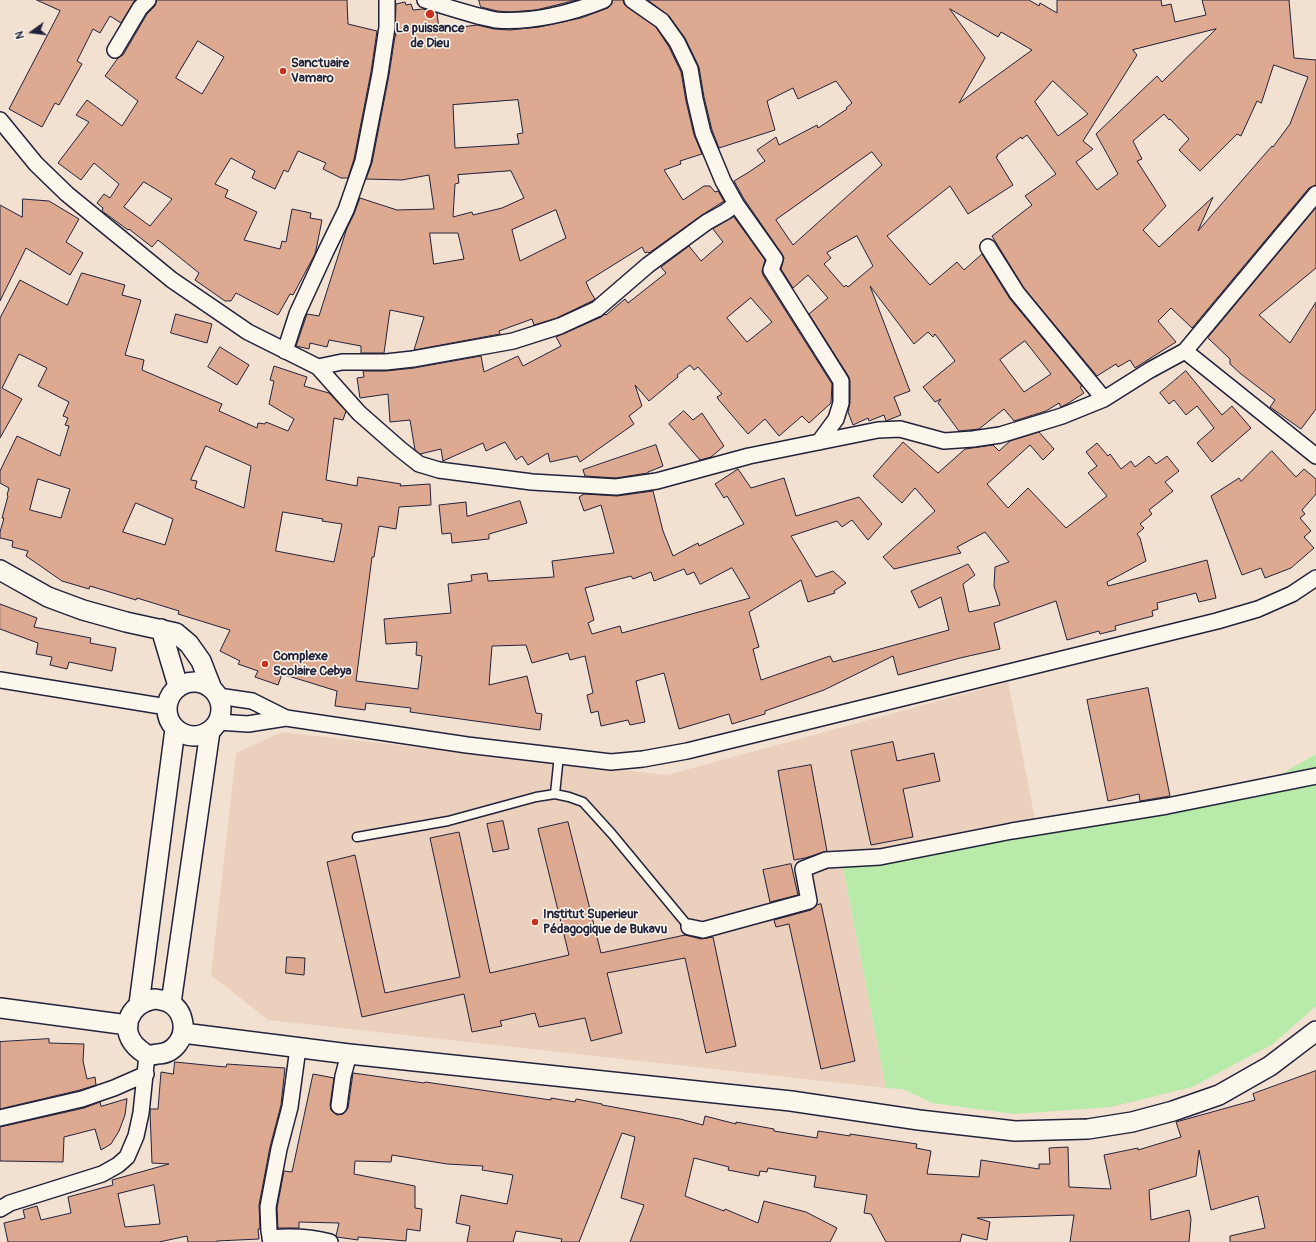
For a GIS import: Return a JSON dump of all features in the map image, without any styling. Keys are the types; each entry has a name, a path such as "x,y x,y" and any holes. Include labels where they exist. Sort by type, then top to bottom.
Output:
{"street":[{"path":"115,50 140,8 148,0"},
{"path":"285,351 298,314 346,210 362,161 380,74 387,27 387,0"},
{"path":"425,0 452,9 496,20 511,20 552,16 604,0"},
{"path":"632,0 662,21 677,42 690,69 695,99 704,133 723,181 736,204 775,259 771,270 841,381 841,403 836,419 820,442"},
{"path":"0,120 36,164 67,194 172,280 248,332 318,367 359,413 419,464 439,470 532,482 616,487 657,481 749,456 878,430 900,429 944,441 1000,435 1062,416 1104,399 1150,370 1185,351 1316,194"},
{"path":"318,367 342,362 386,362 413,360 513,341 560,326 597,309 648,264 707,222 736,204"},
{"path":"988,247 1017,293 1104,399"},
{"path":"1185,351 1316,456"},
{"path":"0,570 48,597 83,610 126,622 176,633 189,644 201,661 215,692 221,710 214,727 192,847 171,1003"},
{"path":"286,718 252,701 215,692 202,682 189,682 178,686 170,695 167,707 169,719 175,729 186,735 192,736 198,736 214,727 248,724 286,718 460,744 611,762 643,759 687,751 1216,621 1258,609 1292,594 1316,578"},
{"path":"161,629 178,686"},
{"path":"0,680 167,707"},
{"path":"140,1004 175,729"},
{"path":"689,927 703,930 809,901 803,869 826,860 880,857 1012,831 1167,806 1316,776"},
{"path":"147,1000 163,1000 171,1003 181,1016 183,1024 183,1033 180,1040 175,1047 168,1052 147,1055 137,1048 132,1041 128,1025 130,1017 140,1004 147,1000"},
{"path":"0,1008 128,1025"},
{"path":"183,1033 349,1054 791,1101 919,1120 1015,1131 1088,1129 1132,1122 1219,1095 1270,1066 1316,1031"},
{"path":"298,1048 290,1107 279,1148 268,1207 271,1240 282,1237 314,1238 330,1242"},
{"path":"339,1106 349,1054"},
{"path":"0,1209 10,1203 102,1174 118,1165 127,1157 136,1136 141,1113 147,1055"},
{"path":"0,1118 82,1099 114,1088 146,1074"}],"lane":[{"path":"555,794 559,755"},
{"path":"357,837 448,821 536,797 555,794 569,797 583,802 612,834 689,927"}],"shaded area":[{"name":"Institut Superieur Pédagogique de Bukavu","path":"1008,682 1037,829 843,869 886,1088 268,1020 211,975 236,753 282,732 667,775"}],"green space":[{"path":"1316,754 1316,1006 1273,1044 1192,1087 1111,1107 1014,1114 932,1103 903,1089 886,1088 843,868 1037,829 1257,788"}],"building":[{"path":"37,0 135,0 121,23 110,16 100,33 93,29 77,61 82,64 59,105 55,103 42,127 9,109 60,11"},
{"path":"157,0 347,0 348,24 377,31 371,72 354,159 348,178 341,178 323,169 326,163 298,151 288,172 284,170 275,189 252,178 255,171 231,158 215,184 228,190 225,197 257,212 244,240 280,249 282,241 286,242 292,209 311,213 310,218 322,220 315,254 293,295 290,294 278,315 236,293 231,301 225,301 195,280 199,273 158,240 152,247 102,211 103,208 97,203 104,194 110,198 119,184 94,163 81,180 58,163 89,122 76,115 87,100 122,126 138,101 105,76 118,58 123,55 147,14 155,6","holes":["198,41 224,57 202,94 176,78","144,182 172,199 150,226 124,207"]},
{"path":"479,0 577,0 536,10 509,12 481,7"},
{"path":"613,0 623,0 627,7 656,27 669,47 681,72 694,135 702,154 680,161 681,164 664,170 683,200 704,186 710,186 715,192 718,191 724,201 649,253 645,253 642,247 586,282 595,299 557,318 534,325 532,319 499,331 500,334 414,350 424,317 390,310 384,353 361,353 361,346 329,340 327,347 310,343 309,349 296,346 307,314 319,316 347,228 360,198 397,210 434,209 429,175 402,180 366,179 372,163 396,36 396,4 405,2 406,5 411,4 413,10 423,9 437,13 439,30 477,25 494,29 510,30 539,27 581,18 608,8","holes":["518,100 523,133 517,134 519,144 455,148 453,105","511,171 524,198 502,208 473,215 472,212 453,217 455,184 459,183 458,175","556,210 566,238 520,261 512,230","430,233 458,233 464,259 434,264"]},
{"path":"648,0 1029,0 1039,6 1040,3 1057,13 1057,0 1161,0 1162,6 1171,4 1175,22 1206,15 1202,0 1289,0 1294,58 1316,60 1316,185 1309,188 1192,328 1171,308 1158,321 1176,342 1135,368 1130,360 1118,367 1116,364 1097,376 1024,288 992,236 1032,205 1025,196 1056,174 1027,135 1022,139 1021,137 996,157 1013,185 968,214 950,186 887,236 930,285 957,262 964,270 982,254 1010,299 1082,386 1080,387 1084,393 1061,407 1059,403 1046,411 1014,421 1004,409 979,429 959,431 938,403 941,399 935,402 923,387 955,361 935,334 933,337 928,332 914,344 870,286 910,391 894,397 901,415 886,421 884,415 869,421 868,418 853,425 848,412 850,403 849,377 809,314 828,298 808,275 793,288 781,269 784,258 782,254 744,199 734,181 765,161 757,150 776,137 779,145 817,125 818,128 847,109 846,108 852,103 836,81 798,99 793,88 767,101 775,130 719,148 712,130 699,67 685,38 669,16","holes":["950,9 998,37 1001,32 1032,50 959,103 985,58","1216,29 1162,82 1157,76 1096,134 1118,174 1097,190 1076,162 1093,149 1083,141 1137,55 1133,50","1274,65 1308,77 1290,124 1273,147 1272,146 1198,231 1213,197 1159,247 1143,230 1166,206 1137,161 1142,159 1133,141 1164,114 1189,139 1179,150 1200,171 1237,134 1241,136 1257,101 1261,103","1053,81 1088,114 1058,136 1035,102","872,152 882,165 793,245 776,220","857,236 873,266 848,287 846,285 844,287 824,264 831,258 827,253","1025,341 1051,374 1024,392 1000,360"]},
{"path":"23,199 49,201 79,219 66,242 83,253 70,275 26,248 0,301 0,205 22,217"},
{"path":"1316,208 1316,268 1259,315 1290,343 1316,302 1316,409 1301,429 1270,407 1275,400 1230,364 1230,359 1208,338"},
{"path":"734,217 765,260 762,271 763,275 832,384 831,403 809,423 802,416 779,436 765,419 748,434 718,399 717,397 722,394 698,367 694,370 690,365 649,401 635,385 642,406 629,416 634,424 580,462 577,456 550,462 548,453 528,465 522,456 516,460 505,442 486,451 483,443 443,461 441,449 420,454 415,450 410,420 390,422 388,394 360,398 357,378 364,377 363,371 386,371 414,368 481,356 484,372 518,356 523,366 561,346 556,337 605,314 606,315 625,299 628,303 666,273 661,267 689,246 701,261 723,242 713,229","holes":["751,298 772,322 747,342 727,318"]},
{"path":"82,273 125,285 122,295 141,300 125,355 144,360 142,370 222,404 219,411 257,428 258,423 265,424 266,422 288,431 294,419 269,404 274,381 270,380 274,366 307,377 304,386 329,393 346,411 343,420 334,418 326,480 357,486 358,477 401,484 400,486 430,484 431,505 399,507 396,529 379,526 374,557 372,557 356,681 418,689 422,656 416,655 417,642 386,644 384,619 451,613 448,584 472,581 471,575 487,573 488,581 554,577 552,561 614,553 601,505 584,511 579,497 584,494 617,496 653,491 663,531 673,556 698,543 699,546 744,524 727,496 724,498 715,484 738,469 751,488 784,478 796,516 859,497 882,524 868,540 852,520 842,527 837,521 791,536 816,577 833,571 846,583 834,591 835,593 808,602 801,580 749,612 759,647 753,649 761,680 830,656 833,662 949,630 941,597 919,608 911,591 968,564 975,575 963,584 969,612 1000,605 994,586 995,567 1009,562 985,532 957,547 961,553 894,569 883,557 935,511 915,488 902,503 873,476 903,442 938,473 965,449 993,445 999,451 1010,441 1039,432 1054,449 1043,460 1030,445 987,484 1008,508 1028,488 1066,528 1107,496 1088,473 1097,466 1086,452 1097,443 1108,456 1110,454 1121,469 1131,461 1135,467 1149,456 1156,464 1167,456 1179,471 1165,482 1173,491 1149,510 1152,514 1140,524 1144,528 1137,534 1140,538 1146,561 1107,582 1108,586 1207,560 1216,598 1199,602 1196,593 1157,603 1158,609 1152,611 1153,616 1115,626 1116,630 1100,634 1099,631 1067,640 1056,601 994,623 1000,649 898,675 893,656 824,690 765,711 765,714 732,724 729,714 679,729 664,673 636,681 645,722 630,725 628,720 601,726 598,711 591,713 587,695 593,693 585,656 570,660 568,653 532,663 526,645 492,646 489,685 527,676 536,713 542,714 540,730 410,712 411,708 366,703 365,710 335,706 337,691 282,674 278,685 255,677 258,671 238,664 240,661 220,651 230,630 178,614 179,611 137,598 136,600 90,586 89,589 62,581 26,556 28,551 12,547 13,541 0,538 4,518 2,518 9,488 0,483 0,471 17,436 60,456 69,426 65,425 68,418 63,416 69,402 38,386 47,368 19,354 2,388 22,399 0,438 0,318 20,280 67,305","holes":["206,446 251,466 244,508 195,488 197,481 191,480","38,479 70,489 61,518 30,510","136,503 173,519 165,545 123,532","283,512 342,524 334,562 276,551","732,568 750,598 622,633 620,626 592,634 588,623 594,620 585,588 631,576 633,579 651,572 654,581 684,569 687,575 694,572 700,584"]},
{"path":"176,314 212,324 207,343 171,333"},
{"path":"220,347 249,365 237,385 208,367"},
{"path":"1186,371 1222,415 1232,406 1251,428 1212,462 1197,443 1214,428 1197,406 1186,415 1174,400 1169,404 1160,393"},
{"path":"684,411 693,420 702,413 724,446 711,457 700,460 669,424"},
{"path":"656,445 663,466 648,473 616,478 585,476 583,470"},
{"path":"1272,451 1296,477 1304,469 1316,479 1316,494 1302,510 1305,514 1300,518 1311,531 1304,537 1314,548 1291,568 1265,578 1261,568 1242,575 1211,496 1239,478 1241,481"},
{"path":"520,501 527,523 489,534 489,539 452,543 451,533 442,534 439,505 466,502 467,516"},
{"path":"0,604 37,618 34,627 91,638 90,643 116,648 112,671 69,662 67,669 50,665 52,657 36,654 38,643 0,629"},
{"path":"1148,688 1170,796 1140,801 1139,794 1108,801 1087,700"},
{"path":"893,742 897,761 934,753 940,781 903,789 913,837 871,845 851,751"},
{"path":"811,765 827,851 794,860 778,771"},
{"path":"503,821 509,849 493,852 487,824"},
{"path":"568,822 601,953 685,935 701,939 713,937 736,1046 706,1053 685,958 607,973 622,1033 591,1041 585,1018 539,1027 535,1013 500,1021 502,1026 472,1032 464,994 362,1017 327,862 355,855 385,993 460,977 430,838 459,832 490,973 569,955 538,829"},
{"path":"791,864 798,895 770,902 763,870"},
{"path":"821,904 855,1061 821,1069 789,924 776,927 774,920 811,910 817,905"},
{"path":"287,957 305,958 304,975 286,973"},
{"path":"49,1039 49,1043 84,1044 83,1061 87,1079 95,1077 96,1085 0,1109 0,1042"},
{"path":"175,1062 226,1067 227,1064 285,1068 281,1105 270,1147 259,1205 259,1239 217,1242 188,1242 187,1236 159,1242 8,1242 4,1223 25,1218 23,1210 37,1206 41,1220 71,1213 68,1197 113,1185 112,1180 169,1164 152,1163 150,1109 158,1109 161,1072 173,1074","holes":["154,1185 160,1224 125,1227 118,1194"]},
{"path":"1316,1071 1316,1242 1230,1242 1230,1236 1265,1228 1258,1196 1211,1210 1199,1150 1196,1176 1149,1190 1151,1220 1189,1210 1191,1219 1189,1242 1070,1242 1074,1215 977,1218 990,1222 987,1240 962,1234 960,1242 886,1242 871,1214 864,1213 867,1195 814,1187 816,1176 768,1168 767,1172 760,1171 759,1176 728,1170 729,1167 694,1158 685,1196 724,1211 725,1209 758,1223 764,1201 806,1212 837,1228 830,1242 630,1242 644,1205 621,1198 635,1137 622,1133 579,1242 561,1242 562,1239 516,1231 513,1242 467,1242 470,1226 456,1223 461,1195 507,1204 513,1175 482,1170 483,1166 447,1164 392,1155 391,1162 355,1161 354,1174 415,1186 415,1208 422,1209 420,1231 407,1229 406,1241 358,1237 358,1240 337,1237 339,1223 299,1222 299,1228 278,1228 277,1208 284,1171 292,1172 313,1074 334,1078 330,1105 331,1110 337,1115 343,1114 348,1108 353,1073 551,1100 551,1098 575,1102 576,1099 680,1119 703,1125 705,1116 736,1124 736,1122 774,1129 774,1131 817,1138 818,1131 917,1144 916,1148 931,1151 927,1174 979,1177 981,1160 1039,1169 1039,1164 1050,1164 1049,1148 1068,1147 1069,1187 1111,1189 1104,1155 1138,1148 1138,1150 1181,1137 1176,1122 1255,1100 1253,1094"},
{"path":"127,1099 125,1115 119,1131 111,1144 101,1150 95,1129 64,1137 63,1162 0,1161 0,1127 84,1108 100,1102 101,1106"}],"place":[{"name":"La puissance de Dieu","path":"430,14"},
{"name":"Sanctuaire Vamaro","path":"283,71"},
{"name":"Complexe Scolaire Cebya","path":"265,664"},
{"name":"Institut Superieur Pédagogique de Bukavu","path":"535,922"}]}
